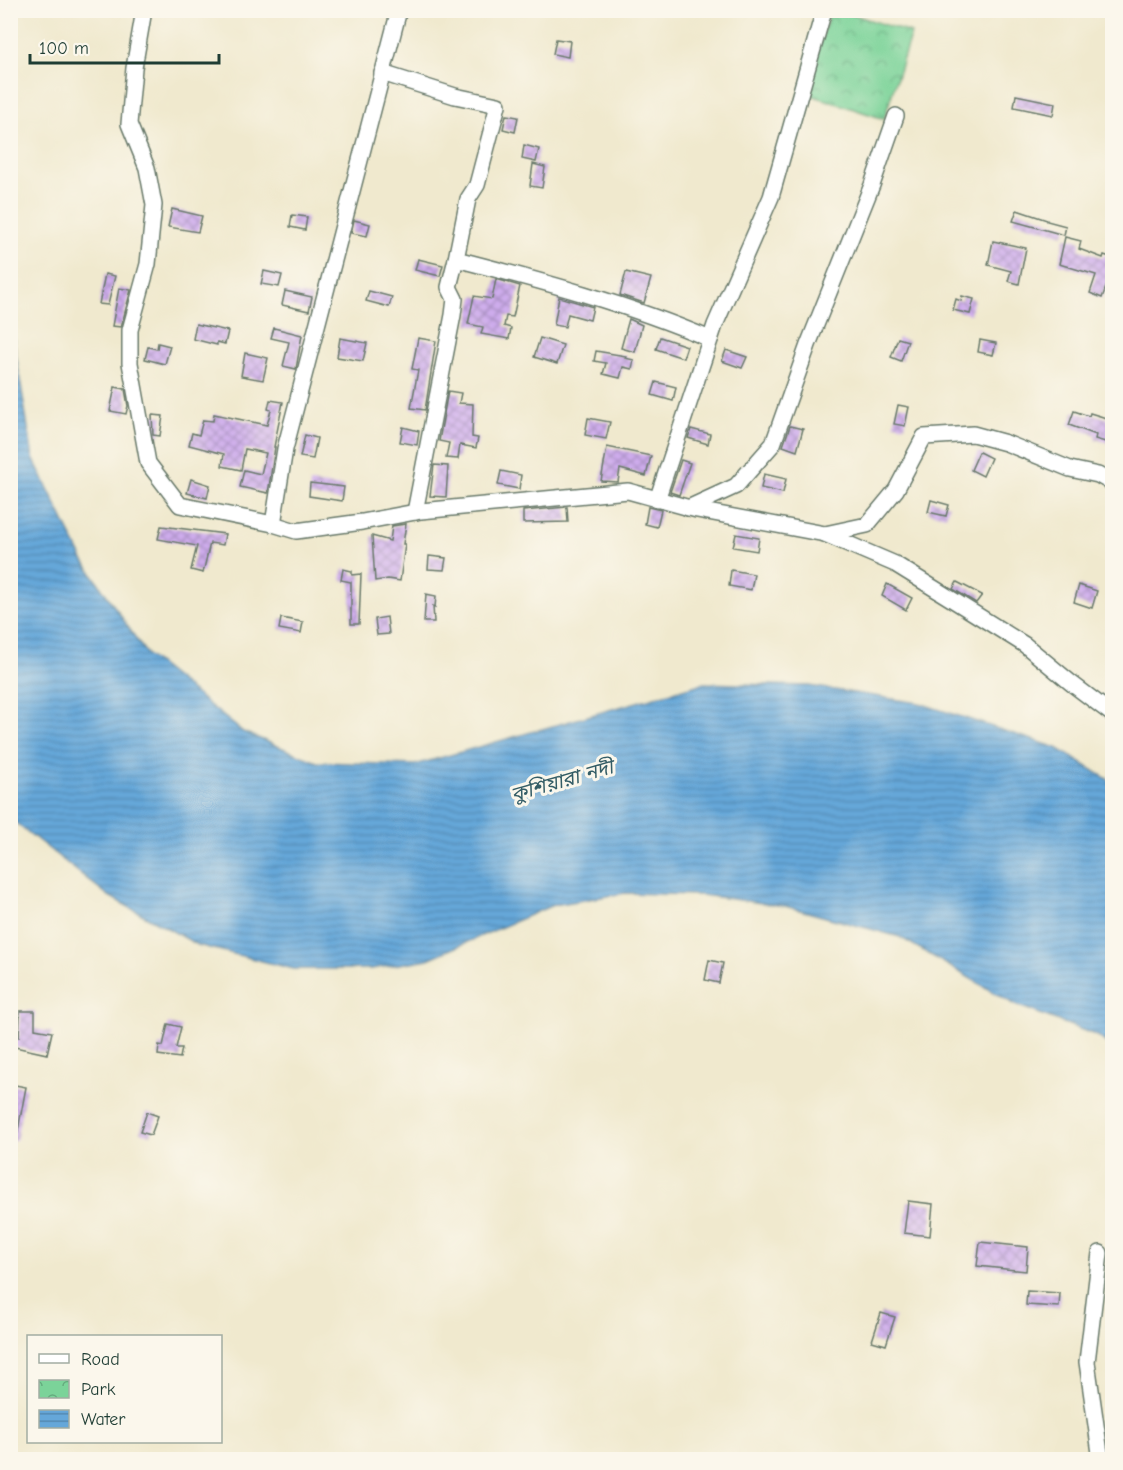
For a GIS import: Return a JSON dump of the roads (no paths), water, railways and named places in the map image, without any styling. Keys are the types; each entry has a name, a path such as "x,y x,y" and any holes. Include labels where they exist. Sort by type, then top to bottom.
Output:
{"street":[{"path":"144,10 134,68 129,124 147,168 154,205 148,264 130,330 130,363 148,463 180,505 273,524 296,531 415,512 628,491 688,508 825,534 895,564 962,605 1025,645 1113,714"},
{"path":"273,524 285,449 399,10"},
{"path":"657,500 710,339 771,197 824,10"},
{"path":"382,73 455,96 498,105 477,185 468,199 449,287 455,299 448,350 415,512"},
{"path":"688,508 736,486 773,444 808,345 872,185 896,116"},
{"path":"456,259 592,295 667,320 710,339"},
{"path":"825,534 867,525 896,490 924,436 974,434 1006,443 1070,469 1098,475 1113,483"},
{"path":"1100,1253 1087,1362 1101,1460"}],"water":[{"name":"কুশিয়ারা নদী","path":"11,324 33,458 83,560 147,655 243,732 317,762 415,765 704,683 809,686 919,703 1057,748 1112,782 1112,1048 1098,1036 1014,1004 900,937 785,906 702,895 625,893 553,905 428,959 371,969 294,969 198,945 109,896 11,819"}]}
